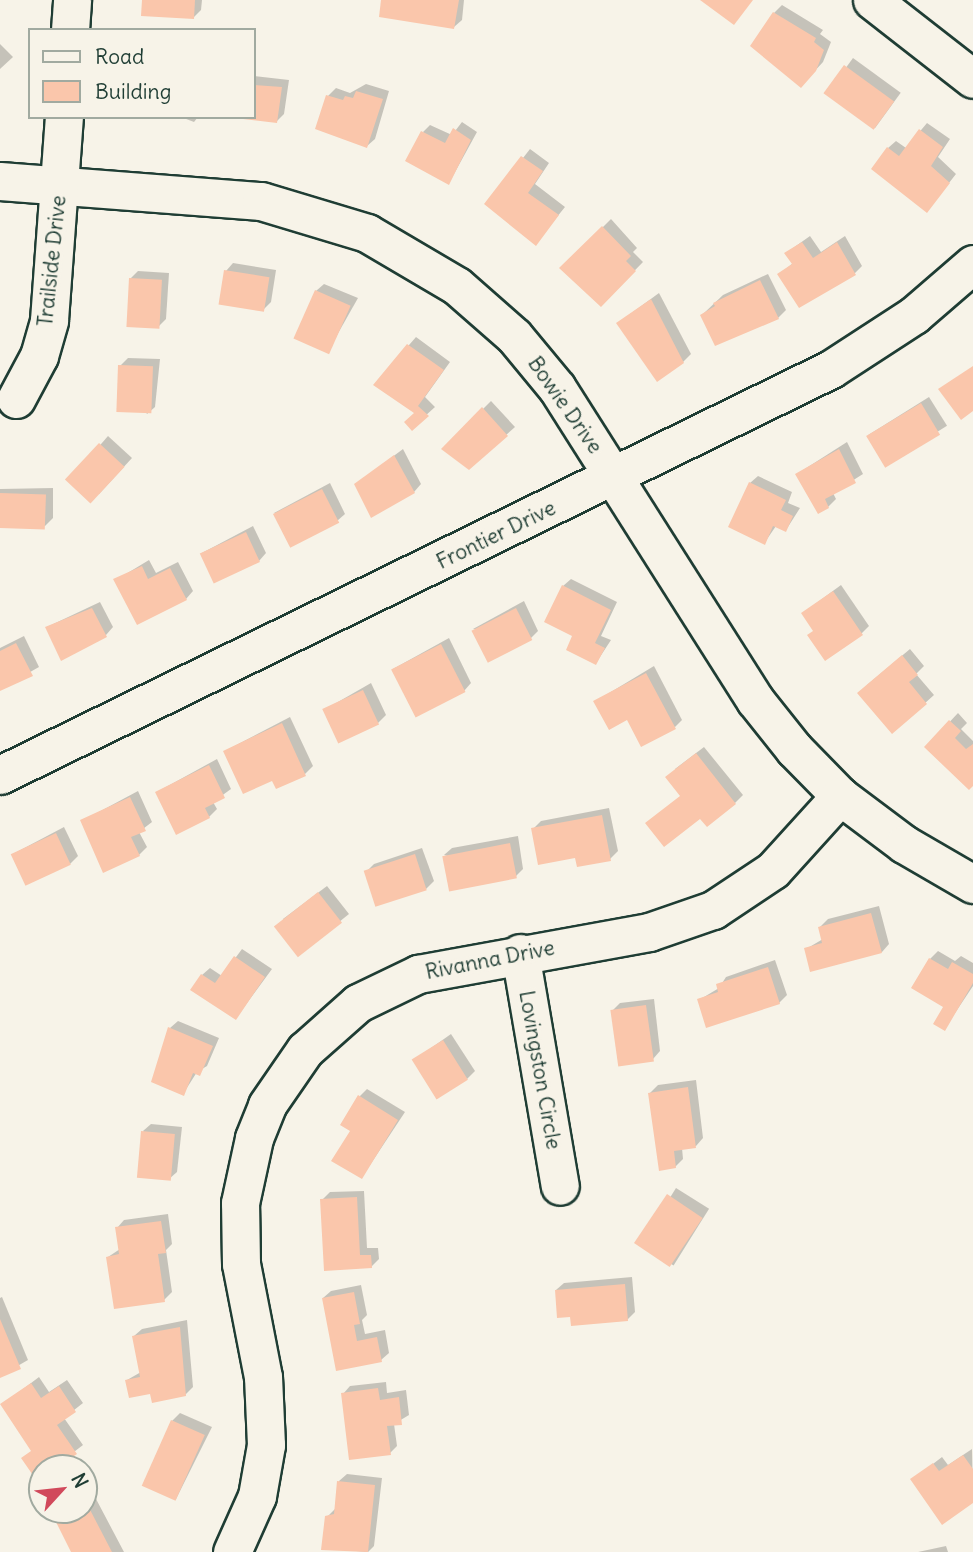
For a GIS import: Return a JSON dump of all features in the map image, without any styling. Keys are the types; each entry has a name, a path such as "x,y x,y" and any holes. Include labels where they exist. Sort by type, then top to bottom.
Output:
{"street":[{"path":"69,28 72,0"},
{"path":"872,0 973,79"},
{"name":"Trailside Drive","path":"16,398 39,356 48,320 64,119"},
{"name":"Bowie Drive","path":"0,181 261,201 335,220 393,245 457,286 514,336 557,388 755,700 794,749 840,796 904,844 973,884"},
{"name":"Frontier Drive","path":"0,775 614,477 842,362 914,315 973,264"},
{"name":"Rivanna Drive","path":"232,1552 257,1496 266,1445 263,1377 239,1233 245,1172 267,1105 305,1050 358,1003 418,974 520,953 649,932 713,909 773,870 840,796"},
{"name":"Lovingston Circle","path":"520,953 560,1186"}],"building":[{"path":"142,0 195,0 194,19 141,16"},
{"path":"381,0 459,0 454,29 379,17"},
{"path":"700,0 753,0 734,25"},
{"path":"773,12 816,38 814,42 824,50 816,71 801,88 750,46"},
{"path":"844,65 894,101 874,130 823,93"},
{"path":"256,85 282,87 277,123 243,119 256,119"},
{"path":"356,91 383,99 367,148 315,129 326,95 343,100 345,96 353,98"},
{"path":"453,128 471,140 449,185 405,161 421,131 445,143"},
{"path":"919,129 943,147 931,166 950,183 927,213 871,169 887,147 899,156"},
{"path":"521,156 543,171 528,193 559,215 536,246 484,204"},
{"path":"602,226 631,256 626,261 636,271 601,307 559,268"},
{"path":"802,242 813,258 837,242 856,275 799,308 777,274 792,264 784,253"},
{"path":"224,270 269,277 264,312 219,305"},
{"path":"129,278 162,280 159,329 126,327"},
{"path":"760,280 779,319 715,346 700,315 715,306 713,303"},
{"path":"315,290 351,306 329,354 293,338"},
{"path":"651,299 684,363 657,382 616,323"},
{"path":"407,344 444,370 418,406 429,416 412,431 404,422 414,413 373,385"},
{"path":"118,365 153,366 151,413 116,412"},
{"path":"973,366 973,411 961,420 938,389"},
{"path":"921,403 940,435 885,468 866,436"},
{"path":"482,407 508,436 469,470 441,449"},
{"path":"99,443 125,467 90,503 65,480"},
{"path":"839,449 856,483 825,499 829,508 818,514 795,474"},
{"path":"394,455 415,493 371,518 354,484"},
{"path":"749,482 786,500 781,510 793,516 786,532 773,526 765,545 728,527"},
{"path":"322,489 339,523 290,548 273,514"},
{"path":"0,493 46,495 45,530 0,528"},
{"path":"246,532 260,562 214,583 200,554"},
{"path":"142,566 148,579 170,568 187,600 137,625 113,579"},
{"path":"562,585 611,610 595,643 605,648 596,665 566,650 572,636 544,622"},
{"path":"833,591 863,635 825,661 807,635 813,631 801,613"},
{"path":"92,608 107,637 61,661 45,627"},
{"path":"516,608 532,640 488,663 471,631"},
{"path":"16,643 33,676 0,691 0,651"},
{"path":"441,644 466,692 416,718 391,669"},
{"path":"902,655 918,675 909,682 927,704 892,734 857,693"},
{"path":"646,673 676,729 641,747 627,720 609,730 593,701"},
{"path":"363,690 379,724 338,743 322,709"},
{"path":"949,720 961,731 955,738 966,749 973,744 973,786 969,790 924,747"},
{"path":"282,723 306,776 276,789 272,781 243,794 223,751"},
{"path":"696,753 736,804 707,827 700,819 664,847 645,823 680,796 665,777"},
{"path":"209,765 225,798 205,808 210,818 176,835 155,792"},
{"path":"130,797 146,831 131,837 140,856 103,873 80,820"},
{"path":"602,815 611,861 577,867 575,858 538,865 531,828"},
{"path":"56,833 71,865 25,886 11,854"},
{"path":"510,843 517,878 449,892 442,856"},
{"path":"415,854 427,890 375,907 364,871"},
{"path":"318,892 342,923 298,957 274,926"},
{"path":"871,913 882,953 810,972 804,948 822,943 818,927"},
{"path":"234,956 265,977 236,1020 190,990 201,974 215,983"},
{"path":"929,958 948,969 952,962 973,974 973,983 945,1031 933,1024 943,1007 911,988"},
{"path":"768,967 780,1004 706,1028 697,999 718,992 716,984"},
{"path":"646,1005 654,1061 618,1066 610,1010"},
{"path":"168,1027 213,1046 200,1076 193,1073 184,1096 151,1082"},
{"path":"443,1040 468,1080 437,1099 412,1060"},
{"path":"688,1087 696,1148 674,1151 676,1168 659,1171 648,1093"},
{"path":"358,1095 398,1120 362,1179 331,1161 350,1131 340,1125"},
{"path":"141,1131 175,1134 171,1181 137,1178"},
{"path":"667,1194 703,1218 670,1267 634,1243"},
{"path":"357,1197 360,1255 371,1255 372,1268 324,1271 320,1199"},
{"path":"161,1221 166,1253 158,1254 165,1302 114,1309 106,1257 119,1254 115,1227"},
{"path":"625,1284 628,1321 571,1326 570,1317 557,1318 555,1290"},
{"path":"354,1292 360,1324 354,1325 357,1341 377,1337 382,1362 336,1371 322,1298"},
{"path":"0,1319 21,1369 0,1378"},
{"path":"180,1327 186,1396 152,1403 150,1394 129,1398 125,1380 140,1377 132,1336"},
{"path":"31,1383 41,1398 59,1386 76,1412 57,1425 77,1454 28,1454 28,1468 21,1458 31,1451 0,1404"},
{"path":"378,1388 380,1400 399,1397 402,1425 387,1426 391,1455 349,1460 341,1393"},
{"path":"171,1420 205,1435 176,1501 142,1486"},
{"path":"963,1455 973,1469 973,1503 942,1525 910,1479 933,1463 939,1471"},
{"path":"337,1481 375,1485 368,1552 321,1550 325,1516 334,1514"},
{"path":"57,1524 97,1524 112,1552 71,1552"}]}
